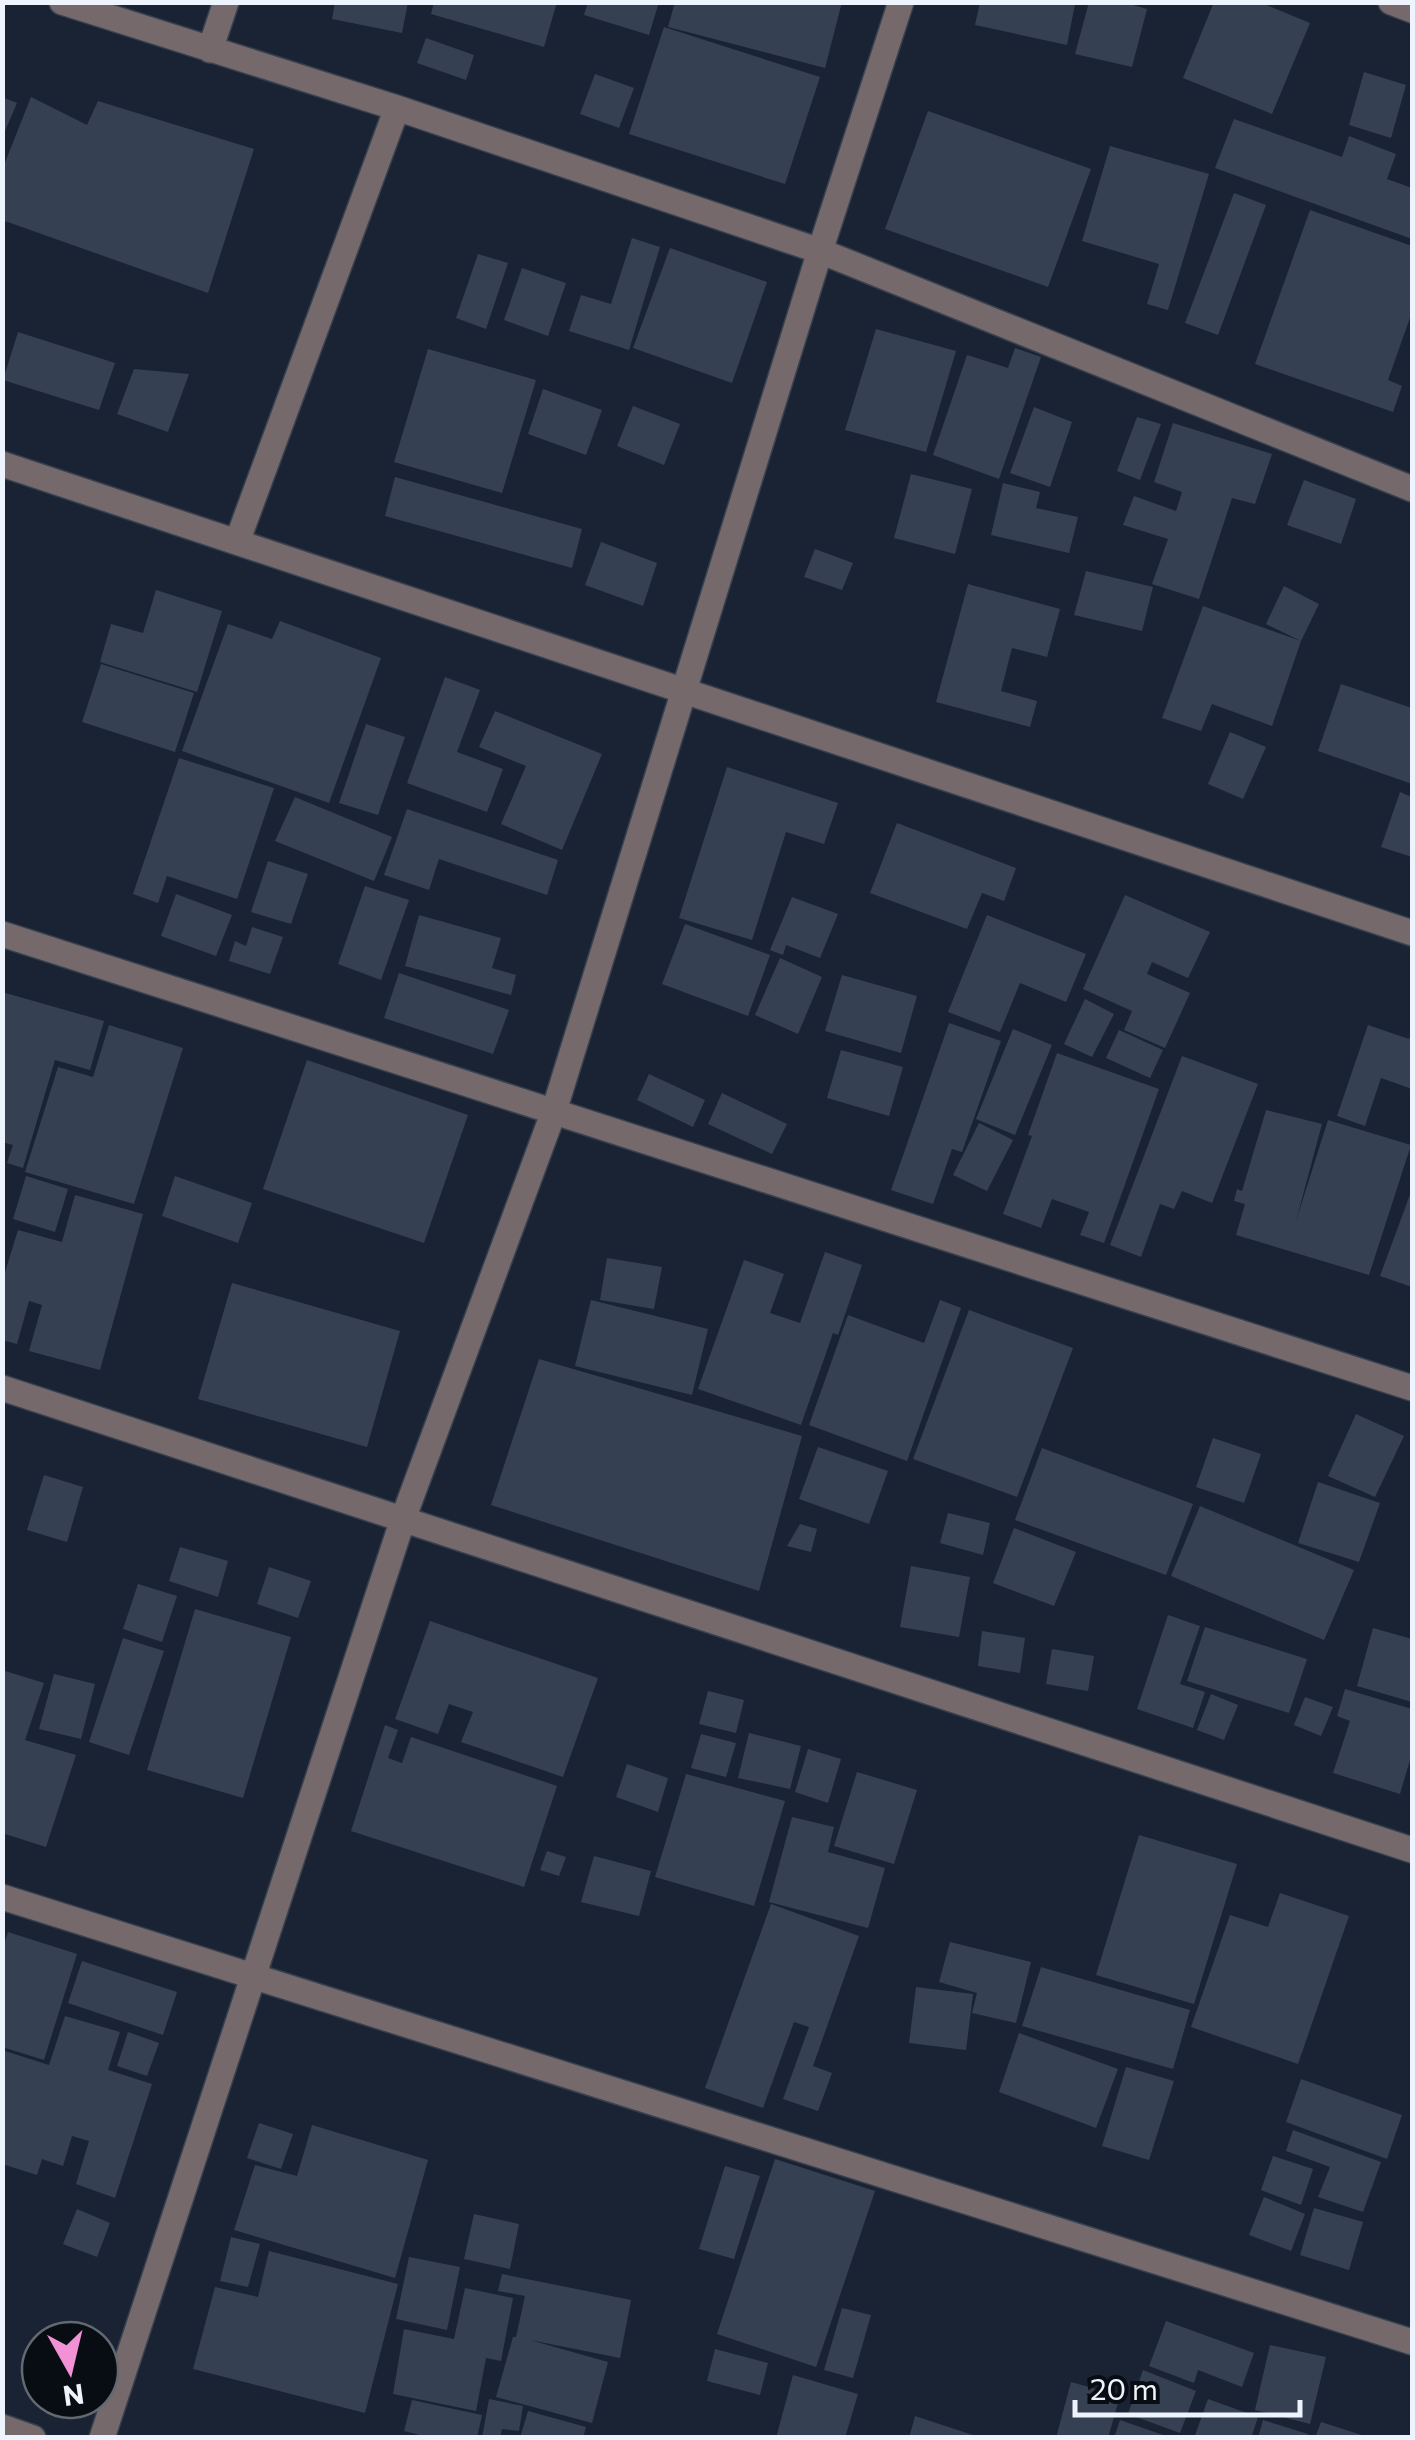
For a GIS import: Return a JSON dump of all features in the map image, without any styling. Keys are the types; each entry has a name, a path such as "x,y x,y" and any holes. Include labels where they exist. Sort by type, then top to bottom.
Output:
{"street":[{"path":"62,2 397,108 820,251 1412,489"},
{"path":"210,50 226,2"},
{"path":"102,2438 403,1519 554,1112 900,2"},
{"path":"1391,2 1412,10"},
{"path":"237,542 397,108"},
{"path":"2,464 1412,932"},
{"path":"2,934 1412,1388"},
{"path":"2,1388 1412,1850"},
{"path":"2,1896 1412,2342"},
{"path":"2,2427 33,2438"}],"building":[{"path":"335,2 408,2 402,33 332,19"},
{"path":"434,2 557,2 544,47 431,14"},
{"path":"588,2 659,2 649,35 584,15"},
{"path":"675,2 842,2 825,68 668,27"},
{"path":"980,2 1075,4 1067,45 975,25"},
{"path":"1089,2 1123,2 1147,9 1132,67 1075,54"},
{"path":"1214,2 1259,2 1310,23 1272,114 1183,78"},
{"path":"664,27 820,77 785,184 629,134"},
{"path":"426,38 474,55 466,80 417,63"},
{"path":"1364,72 1406,85 1391,138 1349,125"},
{"path":"595,74 634,88 619,128 580,114"},
{"path":"2,97 17,103 2,138"},
{"path":"31,97 87,125 98,101 254,149 208,293 2,220 2,170"},
{"path":"928,111 1091,169 1048,287 885,229"},
{"path":"1234,119 1342,157 1349,136 1396,154 1387,179 1412,188 1412,239 1215,168"},
{"path":"1110,146 1209,174 1168,310 1147,304 1159,264 1082,241"},
{"path":"1234,193 1266,205 1218,335 1185,323"},
{"path":"1310,210 1412,246 1412,312 1388,380 1402,386 1393,412 1255,364"},
{"path":"632,238 660,247 629,350 569,331 581,295 611,304"},
{"path":"670,248 767,282 732,383 633,348"},
{"path":"478,254 508,263 486,329 456,318"},
{"path":"522,268 566,283 548,336 504,320"},
{"path":"876,329 956,351 926,452 845,430"},
{"path":"18,332 115,363 99,410 3,380"},
{"path":"1015,348 1041,357 999,479 933,455 967,355 1008,368"},
{"path":"428,349 536,380 502,493 394,462"},
{"path":"134,369 189,374 168,432 117,414"},
{"path":"543,389 602,410 586,455 528,434"},
{"path":"633,406 680,424 664,465 617,446"},
{"path":"1034,407 1072,422 1050,487 1010,473"},
{"path":"1137,417 1161,424 1140,480 1117,471"},
{"path":"1173,423 1272,454 1255,504 1232,498 1199,599 1152,584 1168,539 1123,525 1134,496 1176,511 1182,492 1154,482"},
{"path":"911,474 972,489 955,554 894,538"},
{"path":"395,477 582,529 572,568 385,516"},
{"path":"1304,480 1356,499 1341,544 1287,525"},
{"path":"1003,483 1040,492 1036,508 1078,517 1069,553 991,535"},
{"path":"601,542 657,563 643,606 585,585"},
{"path":"815,549 853,563 842,590 804,577"},
{"path":"1086,571 1153,587 1142,631 1074,615"},
{"path":"968,584 1060,609 1047,657 1012,648 1001,691 1037,701 1030,727 936,702"},
{"path":"1284,586 1319,604 1301,641 1266,624"},
{"path":"156,590 222,611 197,692 100,662 111,624 143,633"},
{"path":"1203,606 1301,641 1272,726 1212,704 1201,731 1162,718"},
{"path":"280,621 381,658 329,803 182,751 228,624 272,639"},
{"path":"101,664 194,693 175,752 82,722"},
{"path":"445,677 480,690 457,752 503,769 487,812 407,783"},
{"path":"1341,684 1412,708 1412,784 1318,751"},
{"path":"495,711 602,754 562,850 501,824 526,766 479,747"},
{"path":"366,724 405,737 378,815 339,803"},
{"path":"1230,732 1266,747 1243,799 1208,784"},
{"path":"179,758 274,788 237,899 167,876 158,903 133,894"},
{"path":"727,767 838,803 824,844 786,832 752,940 679,918"},
{"path":"1400,792 1412,797 1412,857 1381,847"},
{"path":"295,797 392,837 374,881 275,841"},
{"path":"407,809 558,860 547,895 439,859 429,890 384,875"},
{"path":"897,823 1016,868 1004,901 982,893 967,929 870,893"},
{"path":"268,861 308,874 291,924 251,912"},
{"path":"365,886 409,900 381,980 338,964"},
{"path":"176,894 232,915 216,956 161,936"},
{"path":"1125,895 1210,932 1188,978 1152,962 1147,974 1190,993 1165,1048 1124,1030 1132,1011 1083,989"},
{"path":"792,897 838,914 820,958 786,945 783,955 770,950"},
{"path":"419,915 501,938 492,968 516,975 511,995 405,966"},
{"path":"987,915 1086,954 1066,1002 1020,983 1000,1032 948,1012"},
{"path":"685,924 770,955 748,1016 662,984"},
{"path":"252,927 283,937 270,974 229,961 235,941 246,946"},
{"path":"780,958 822,977 798,1034 755,1015"},
{"path":"399,973 509,1010 493,1054 384,1018"},
{"path":"842,975 917,996 901,1053 825,1031"},
{"path":"2,992 104,1021 90,1070 55,1060 23,1168 7,1163 13,1145 2,1142"},
{"path":"1085,999 1114,1014 1092,1057 1064,1044"},
{"path":"949,1023 1001,1041 962,1152 952,1149 933,1204 891,1190"},
{"path":"109,1025 183,1048 134,1204 25,1172 58,1067 93,1077"},
{"path":"1368,1025 1409,1039 1412,1031 1412,1089 1381,1078 1365,1126 1337,1116"},
{"path":"1013,1029 1052,1045 1015,1135 976,1119"},
{"path":"1119,1030 1163,1050 1150,1078 1106,1058"},
{"path":"841,1050 903,1067 889,1116 827,1098"},
{"path":"1057,1053 1159,1089 1104,1243 1080,1235 1089,1212 1052,1199 1041,1228 1003,1214"},
{"path":"1182,1056 1258,1084 1212,1203 1182,1191 1174,1209 1160,1204 1141,1257 1110,1245"},
{"path":"307,1060 468,1115 424,1243 263,1189"},
{"path":"649,1074 705,1100 693,1127 637,1100"},
{"path":"722,1093 787,1124 772,1154 708,1124"},
{"path":"1266,1110 1322,1124 1296,1221 1328,1120 1411,1145 1369,1275 1236,1235 1245,1204 1234,1201 1237,1189 1242,1191"},
{"path":"979,1123 1013,1140 987,1191 953,1175"},
{"path":"26,1176 68,1189 55,1232 13,1219"},
{"path":"175,1176 252,1203 238,1243 162,1216"},
{"path":"1412,1189 1412,1287 1380,1276"},
{"path":"75,1195 143,1214 100,1370 29,1351 42,1305 29,1301 17,1344 2,1340 2,1282 18,1230 62,1242"},
{"path":"825,1252 862,1265 801,1425 698,1389 744,1260 784,1274 770,1313 800,1323"},
{"path":"607,1258 662,1267 654,1309 600,1300"},
{"path":"232,1283 400,1331 367,1447 198,1399"},
{"path":"591,1300 708,1329 692,1395 575,1366"},
{"path":"940,1300 961,1308 907,1461 809,1425 848,1315 924,1343"},
{"path":"969,1310 1073,1348 1017,1497 913,1459"},
{"path":"539,1359 802,1436 759,1591 491,1505"},
{"path":"1356,1414 1404,1436 1375,1497 1328,1476"},
{"path":"1213,1438 1261,1454 1244,1503 1196,1487"},
{"path":"818,1447 888,1471 869,1524 799,1499"},
{"path":"1042,1448 1193,1504 1166,1575 1015,1520"},
{"path":"44,1475 83,1487 67,1542 27,1530"},
{"path":"1318,1482 1380,1503 1359,1562 1298,1543"},
{"path":"1200,1506 1354,1570 1324,1640 1171,1576"},
{"path":"948,1513 990,1523 983,1555 940,1543"},
{"path":"800,1524 817,1529 811,1552 787,1546"},
{"path":"1014,1528 1076,1552 1054,1606 993,1583"},
{"path":"180,1547 228,1561 218,1597 169,1581"},
{"path":"911,1566 970,1577 959,1637 900,1627"},
{"path":"269,1567 311,1581 298,1618 257,1604"},
{"path":"138,1584 177,1596 162,1642 123,1629"},
{"path":"195,1609 291,1637 243,1798 147,1770"},
{"path":"1168,1615 1200,1626 1180,1684 1205,1692 1193,1728 1137,1709"},
{"path":"430,1621 598,1678 563,1777 461,1742 473,1712 449,1704 438,1734 395,1719"},
{"path":"1205,1627 1307,1659 1289,1713 1187,1681"},
{"path":"1373,1628 1412,1639 1412,1702 1357,1686"},
{"path":"982,1631 1025,1638 1020,1673 978,1666"},
{"path":"123,1638 164,1651 129,1755 89,1742"},
{"path":"1052,1649 1094,1656 1088,1691 1046,1684"},
{"path":"2,1670 44,1683 25,1740 76,1755 46,1847 2,1833"},
{"path":"54,1674 95,1684 81,1739 39,1729"},
{"path":"1345,1689 1412,1709 1412,1753 1400,1794 1333,1773 1350,1721 1337,1716"},
{"path":"708,1691 744,1700 736,1733 699,1724"},
{"path":"1211,1694 1238,1705 1224,1740 1197,1730"},
{"path":"1305,1697 1333,1707 1321,1736 1294,1725"},
{"path":"385,1725 398,1730 388,1758 402,1763 411,1737 557,1786 524,1887 351,1831"},
{"path":"749,1733 801,1746 790,1789 738,1778"},
{"path":"701,1734 736,1743 726,1777 691,1768"},
{"path":"808,1749 841,1759 828,1803 795,1792"},
{"path":"627,1764 668,1778 658,1812 616,1797"},
{"path":"857,1772 917,1790 894,1864 834,1846"},
{"path":"686,1774 785,1801 754,1906 655,1877"},
{"path":"792,1817 834,1827 828,1852 885,1868 868,1928 769,1902"},
{"path":"1139,1835 1237,1864 1194,2004 1096,1975"},
{"path":"547,1851 566,1857 559,1876 540,1870"},
{"path":"594,1856 651,1871 639,1916 581,1902"},
{"path":"1280,1893 1349,1916 1298,2064 1191,2027 1230,1915 1268,1927"},
{"path":"771,1904 859,1936 813,2066 832,2073 818,2111 783,2099 809,2027 794,2022 763,2108 705,2088"},
{"path":"8,1932 77,1954 44,2060 2,2047 2,1951"},
{"path":"950,1942 1031,1962 1016,2023 972,2013 977,1993 939,1982"},
{"path":"82,1961 177,1992 163,2035 68,2003"},
{"path":"1041,1967 1190,2010 1173,2069 1022,2026"},
{"path":"916,1987 973,1994 966,2050 909,2043"},
{"path":"65,2016 120,2032 108,2070 152,2084 115,2198 76,2184 89,2141 72,2136 63,2166 42,2159 37,2175 2,2164 2,2050 49,2065"},
{"path":"128,2032 159,2043 147,2076 117,2066"},
{"path":"1019,2033 1118,2069 1096,2128 999,2092"},
{"path":"1126,2067 1174,2081 1149,2160 1102,2146"},
{"path":"1301,2079 1402,2115 1387,2159 1286,2122"},
{"path":"259,2123 293,2134 281,2169 247,2158"},
{"path":"312,2125 428,2160 395,2278 234,2230 255,2165 297,2176"},
{"path":"1293,2130 1381,2162 1363,2212 1318,2197 1330,2167 1286,2151"},
{"path":"1273,2156 1313,2169 1301,2205 1261,2190"},
{"path":"775,2159 875,2191 816,2367 717,2334"},
{"path":"725,2166 760,2176 734,2259 699,2249"},
{"path":"1264,2197 1305,2214 1291,2251 1249,2235"},
{"path":"1314,2208 1363,2222 1349,2270 1300,2255"},
{"path":"77,2209 110,2223 97,2257 63,2244"},
{"path":"474,2214 519,2224 510,2269 464,2259"},
{"path":"231,2237 260,2244 248,2287 220,2281"},
{"path":"269,2251 398,2284 365,2413 193,2369 215,2287 258,2297"},
{"path":"409,2257 460,2267 447,2330 396,2319"},
{"path":"502,2274 631,2300 620,2358 530,2340 608,2362 592,2423 496,2397 525,2296 498,2291"},
{"path":"465,2288 513,2298 501,2361 486,2358 476,2411 393,2394 404,2329 454,2339"},
{"path":"842,2308 871,2315 853,2378 824,2370"},
{"path":"1166,2321 1254,2353 1242,2387 1198,2370 1194,2383 1149,2366"},
{"path":"1270,2345 1326,2357 1310,2424 1255,2410"},
{"path":"715,2349 768,2363 760,2395 707,2381"},
{"path":"1143,2370 1196,2391 1180,2433 1128,2414"},
{"path":"793,2375 858,2394 845,2438 776,2438"},
{"path":"1071,2382 1120,2396 1108,2438 1056,2438"},
{"path":"489,2399 523,2406 519,2431 502,2429 500,2438 482,2438"},
{"path":"1208,2399 1258,2417 1251,2438 1194,2438"},
{"path":"412,2400 482,2415 477,2438 431,2438 404,2431"},
{"path":"528,2411 586,2427 583,2438 520,2438"},
{"path":"915,2416 979,2437 979,2438 909,2438"},
{"path":"1120,2420 1169,2437 1169,2438 1114,2438"},
{"path":"1263,2420 1308,2434 1307,2438 1258,2438"},
{"path":"1321,2422 1368,2437 1315,2438"}]}
